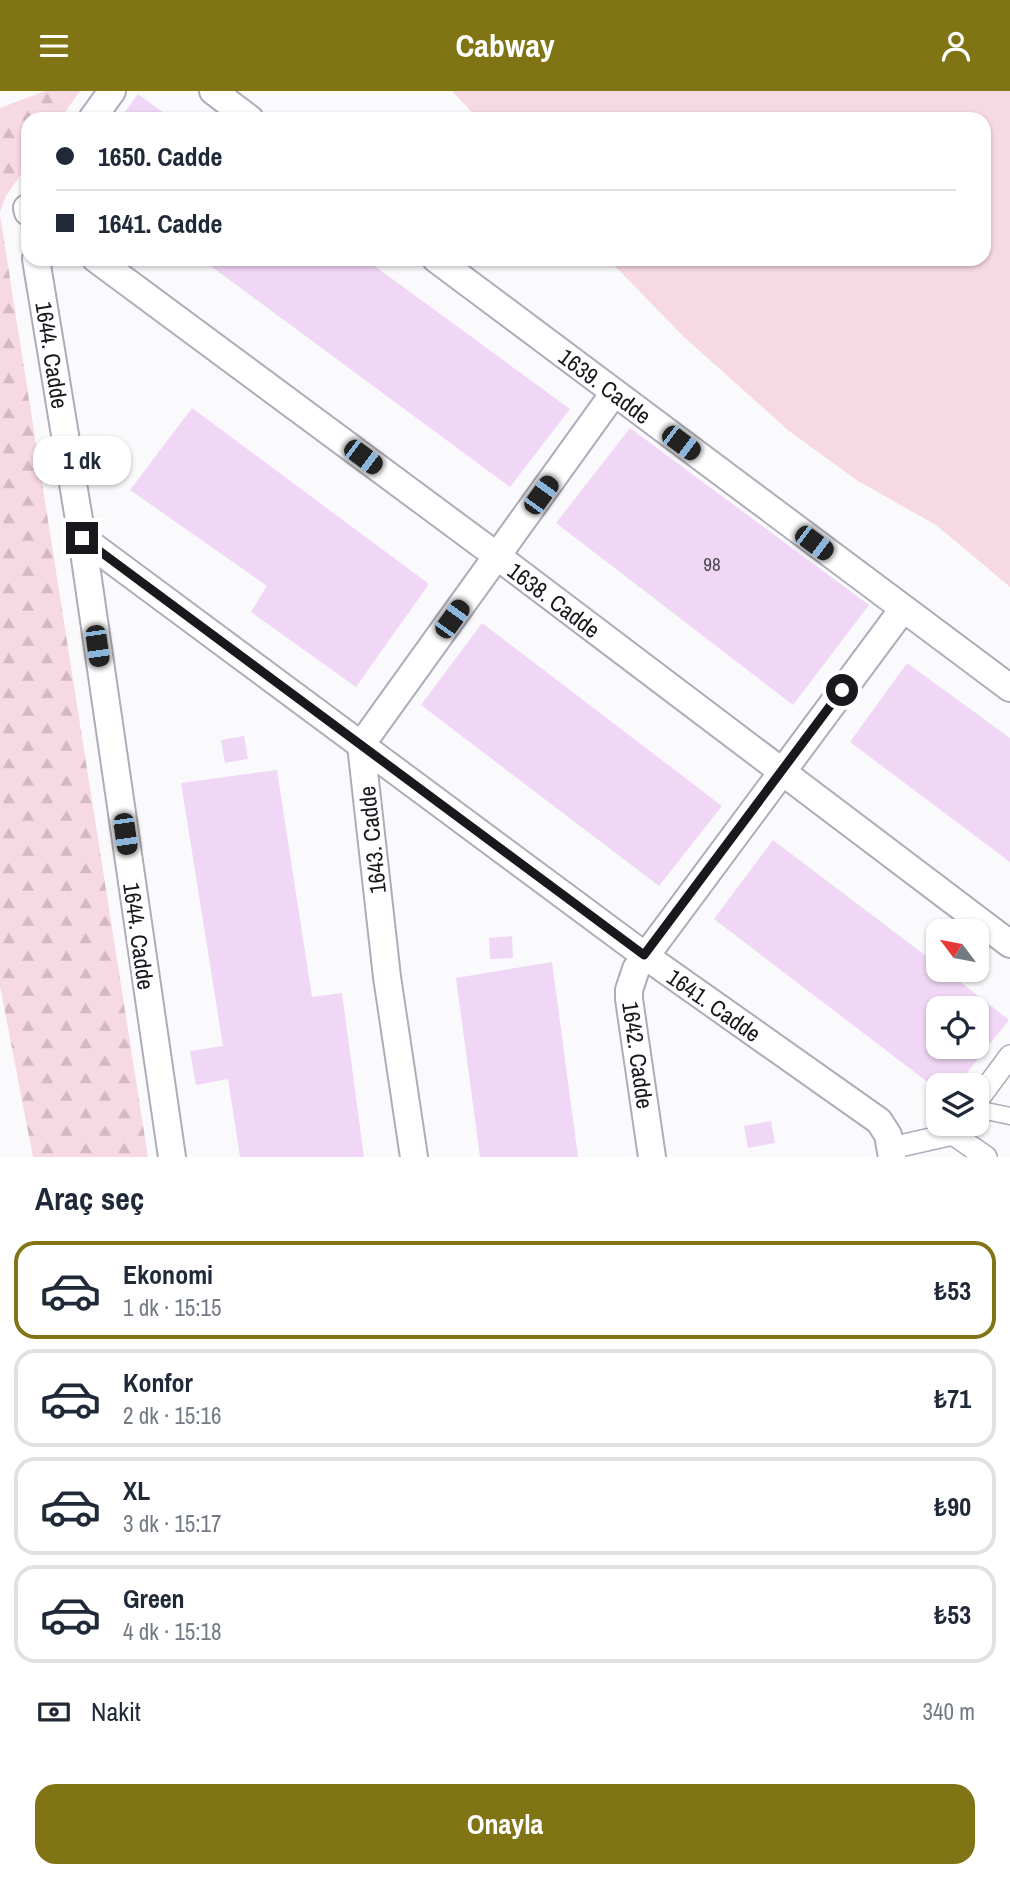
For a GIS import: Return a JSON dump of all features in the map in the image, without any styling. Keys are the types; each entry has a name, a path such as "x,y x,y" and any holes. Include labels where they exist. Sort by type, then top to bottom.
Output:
{"street":[{"path":"97,112 112,91"},
{"path":"213,91 241,112"},
{"name":"1644. Cadde","path":"37,266 82,538 172,1157"},
{"name":"1638. Cadde","path":"105,266 497,556 1010,944"},
{"name":"1639. Cadde","path":"445,266 1010,688"},
{"path":"361,745 614,393"},
{"name":"1641. Cadde","path":"82,538 644,955 879,1121 888,1135 891,1152"},
{"name":"1642. Cadde","path":"652,1157 629,999 632,979 644,955 903,609"},
{"name":"1643. Cadde","path":"361,745 387,977 414,1157"},
{"path":"989,1084 1010,1056"},
{"path":"989,1111 1010,1115"},
{"path":"891,1152 937,1136"},
{"path":"964,1136 986,1157"}],"green space":[{"path":"45,91 80,91 65,112 21,112 21,174 6,196 0,212 0,108"},
{"path":"452,91 1010,91 1010,587 936,525 858,481 789,431 684,337 615,266 991,266 991,112 472,112"},
{"path":"0,215 148,1157 33,1157 0,986"}],"building":[{"path":"138,94 162,112 125,112"},
{"path":"210,266 375,266 570,409 510,487"},
{"path":"192,408 429,584 356,687 251,612 267,586 130,490"},
{"path":"630,428 869,605 793,705 556,523"},
{"path":"482,623 722,806 659,886 421,705"},
{"path":"907,663 1010,738 1010,862 850,742"},
{"path":"244,736 248,759 225,763 221,740"},
{"path":"277,770 312,997 342,993 364,1157 240,1157 228,1079 196,1085 190,1051 223,1046 181,783"},
{"path":"773,840 926,956 926,982 961,982 978,996 926,996 926,1059 978,1059 967,1073 926,1073 926,1081 714,919"},
{"path":"512,936 513,958 490,959 489,938"},
{"path":"552,962 578,1157 480,1157 456,978"},
{"path":"989,1004 1009,1020 989,1045"},
{"path":"771,1121 775,1143 748,1148 744,1126"}],"route":[{"path":"82,538 644,955 842,690"}]}
